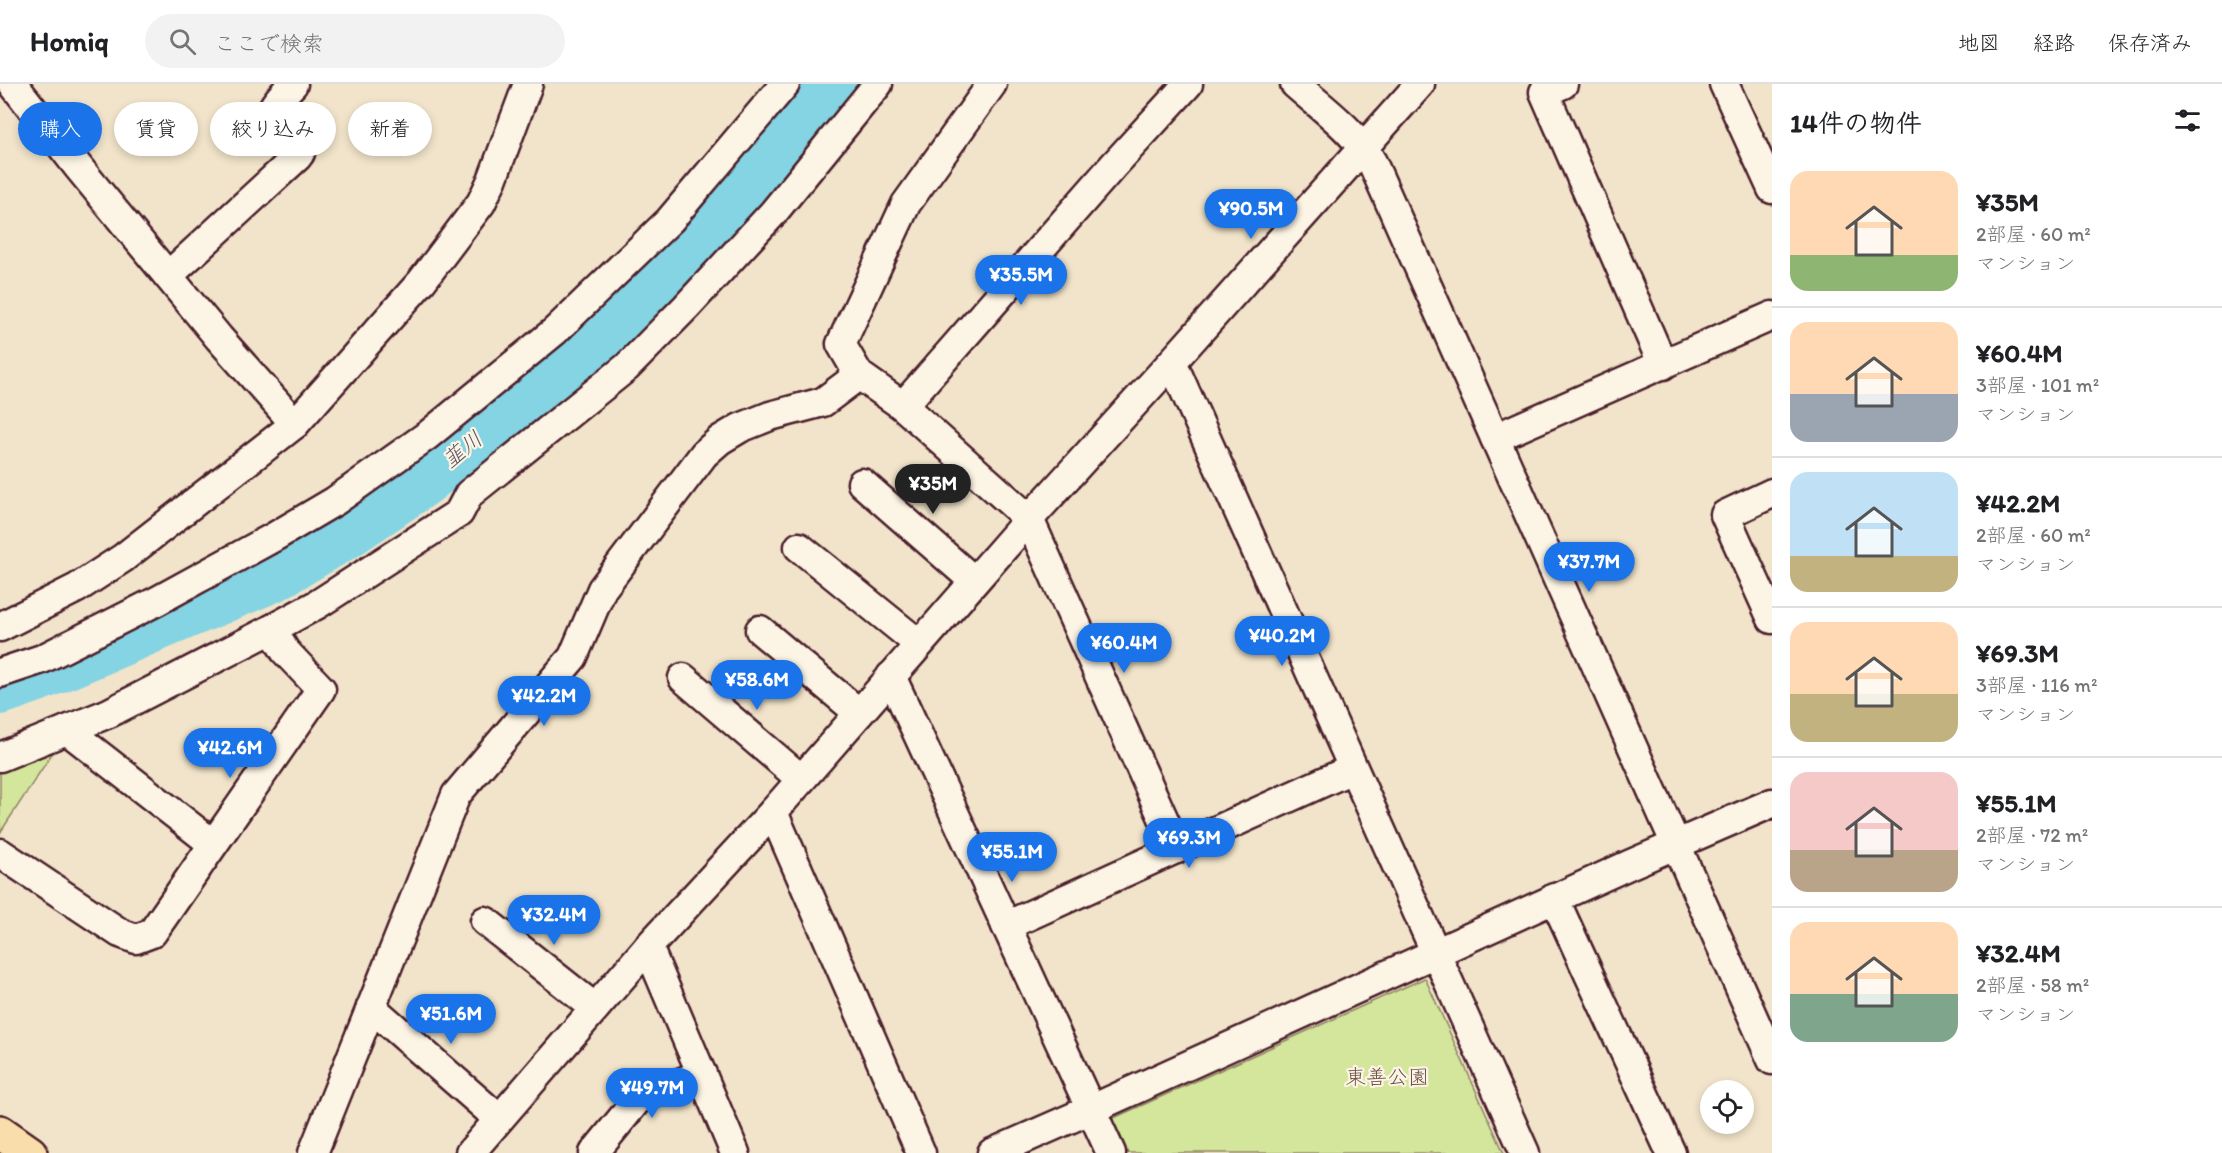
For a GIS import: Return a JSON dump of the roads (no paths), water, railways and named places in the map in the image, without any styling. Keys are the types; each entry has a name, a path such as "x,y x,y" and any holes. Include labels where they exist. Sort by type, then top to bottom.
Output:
{"main road":[{"path":"0,1132 30,1153"}],"street":[{"path":"13,84 78,168 226,346 295,424"},
{"path":"168,276 300,153 271,124 269,115 272,107 293,84"},
{"path":"0,627 77,588 123,558 295,424 422,281 481,203 528,84"},
{"path":"0,673 42,659 157,601 274,537 335,501 428,435 555,332 670,220 785,84"},
{"path":"0,757 109,712 272,629 318,604 459,513 469,494 627,367 686,308 773,213 878,84"},
{"path":"992,84 906,204 841,344 859,375 903,406 1029,519 1177,849"},
{"path":"903,406 1188,84"},
{"path":"1295,84 1364,148 1372,162 1772,1060"},
{"path":"470,1153 648,947 773,812 1029,519 1420,84"},
{"path":"1563,84 1544,92 1663,365"},
{"path":"1724,84 1765,151 1772,189"},
{"path":"1495,438 1772,316"},
{"path":"1172,362 1525,1153"},
{"path":"313,1153 456,795 573,657 602,589 704,454 720,440 740,428 770,416 823,402 859,375"},
{"path":"862,483 974,581"},
{"path":"1772,493 1725,515 1772,619"},
{"path":"799,547 920,644"},
{"path":"0,853 120,933 136,939 152,933 321,689 285,651 272,629"},
{"path":"760,630 859,713"},
{"path":"891,676 1111,1153"},
{"path":"683,678 801,779"},
{"path":"67,730 213,844"},
{"path":"1006,926 1352,769"},
{"path":"992,1153 1554,898 1772,803"},
{"path":"773,812 921,1153"},
{"path":"1554,898 1671,1153"},
{"path":"484,921 595,1008"},
{"path":"648,947 735,1153"},
{"path":"371,1007 499,1119"},
{"path":"594,1153 638,1099 702,1074"}],"waterway":[{"name":"韮川","path":"0,689 34,677 273,576 346,533 420,483 507,416 627,316 706,238 835,84"}],"park label":[{"name":"東善公園","path":"1387,1077"}]}
